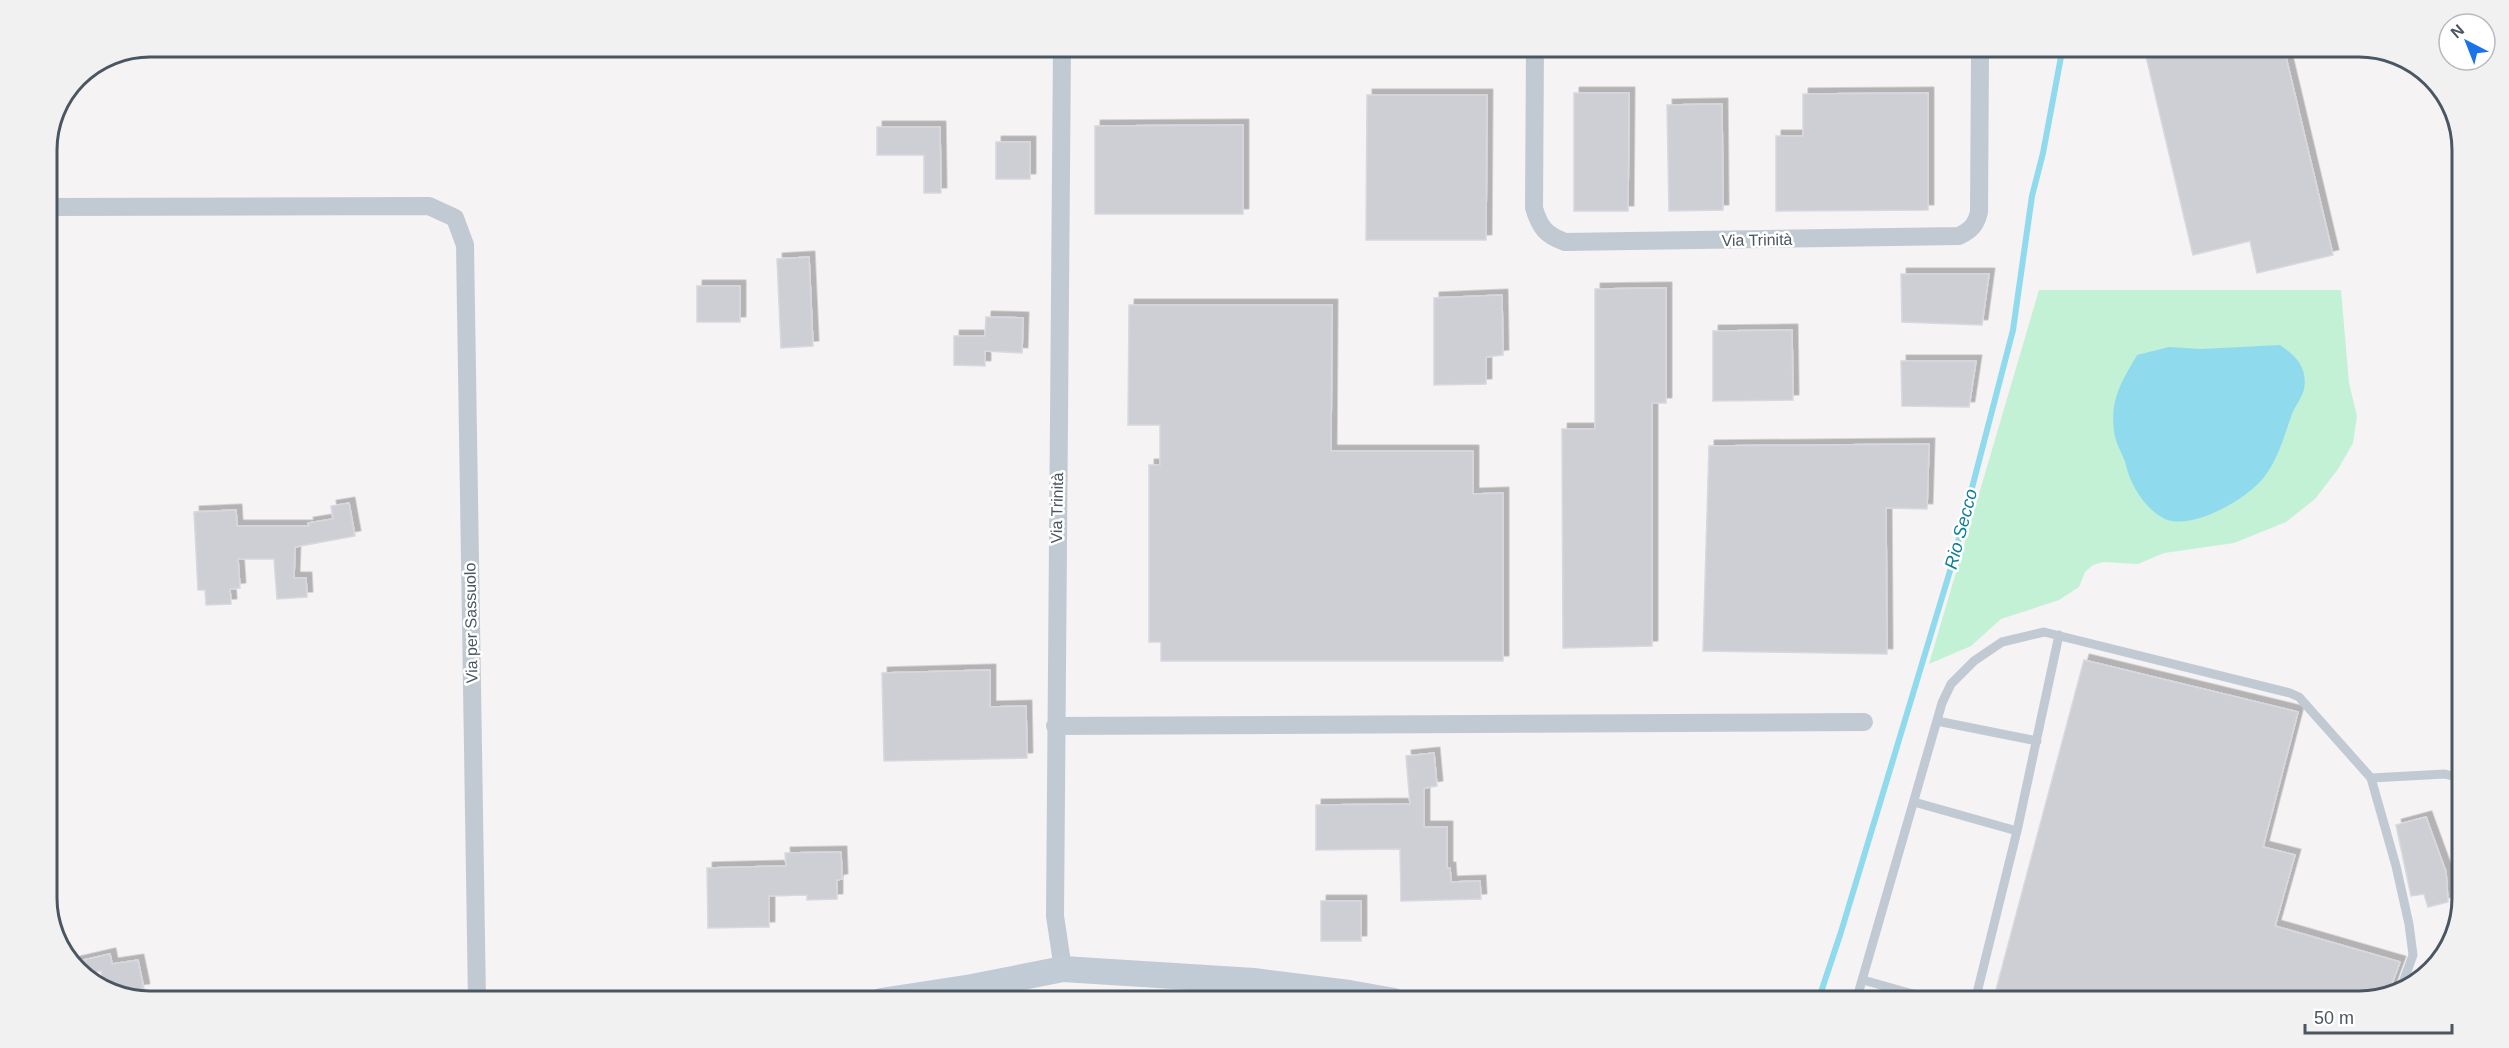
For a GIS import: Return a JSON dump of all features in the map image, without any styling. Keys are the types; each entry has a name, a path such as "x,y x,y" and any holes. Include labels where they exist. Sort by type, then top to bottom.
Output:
{"main road":[{"path":"948,991 1063,969 1253,991"}],"street":[{"name":"Via Trinità","path":"1062,57 1054,916 1063,969"},
{"name":"Via Trinità","path":"1535,57 1534,208 1539,224 1548,236 1565,242 1959,236 1970,231 1977,222 1979,212 1980,57"},
{"name":"Via per Sassuolo","path":"57,207 429,206 455,218 465,245 477,991"},
{"path":"1055,726 1864,722"}],"lane":[{"path":"1860,991 1942,703 1951,684 1974,661 2002,642 2044,632 2299,697 2371,778 2396,866 2409,924 2413,956 2405,978"},
{"path":"1978,991 2017,831 2059,635"},
{"path":"1937,721 2037,741"},
{"path":"2371,778 2445,774 2452,776"},
{"path":"1914,802 2017,831"},
{"path":"1863,980 1900,991"}],"green space":[{"path":"2039,290 2341,290 2349,383 2357,416 2353,443 2338,469 2315,499 2286,522 2234,543 2164,553 2138,564 2103,562 2093,565 2085,572 2079,587 2059,600 2001,619 1971,646 1929,664"}],"water":[{"path":"2280,345 2300,363 2305,382 2302,396 2292,414 2278,454 2265,476 2247,494 2205,516 2177,522 2165,519 2151,510 2131,481 2117,444 2113,420 2118,391 2137,355 2169,347 2201,349"}],"building":[{"path":"2146,57 2286,57 2333,255 2257,273 2250,241 2193,255"},
{"path":"1574,93 1629,93 1628,211 1574,211"},
{"path":"1928,93 1928,210 1776,211 1776,136 1803,136 1803,94"},
{"path":"1367,95 1487,95 1486,240 1366,240"},
{"path":"1722,104 1723,210 1669,211 1667,105"},
{"path":"1243,125 1243,214 1095,214 1095,126"},
{"path":"877,127 940,127 941,193 924,193 924,155 877,155"},
{"path":"996,142 1030,142 1030,179 996,179"},
{"path":"809,257 813,346 781,348 777,259"},
{"path":"1901,274 1989,274 1982,325 1902,322"},
{"path":"697,286 740,286 740,322 697,322"},
{"path":"1666,288 1666,403 1652,403 1652,646 1563,648 1562,429 1595,429 1595,289"},
{"path":"1502,295 1503,355 1486,357 1486,384 1434,385 1434,298"},
{"path":"1129,305 1332,305 1331,451 1473,451 1473,494 1503,493 1503,661 1161,661 1161,642 1149,642 1149,465 1160,465 1160,425 1128,425"},
{"path":"986,317 1023,318 1022,353 985,351 985,366 954,365 954,336 985,336"},
{"path":"1792,330 1793,400 1713,401 1713,331"},
{"path":"1901,361 1976,361 1969,407 1902,406"},
{"path":"1929,444 1927,509 1886,508 1887,654 1703,651 1709,446"},
{"path":"349,503 355,536 295,547 294,578 306,578 307,597 277,599 274,559 238,559 240,588 230,589 231,604 206,605 205,590 198,590 194,512 236,510 237,526 309,526 308,523 333,519 331,506"},
{"path":"2084,660 2298,712 2263,847 2295,855 2275,926 2400,962 2392,985 2359,991 1996,991"},
{"path":"990,670 990,707 1026,706 1027,758 884,761 882,673"},
{"path":"1434,753 1437,786 1424,788 1424,827 1447,827 1447,868 1450,868 1451,882 1480,881 1481,899 1401,901 1400,849 1316,850 1316,805 1410,804 1406,756"},
{"path":"2426,817 2446,872 2448,902 2428,907 2424,894 2411,896 2396,825"},
{"path":"841,852 842,879 837,880 837,899 807,900 807,895 769,896 769,927 708,928 707,868 786,866 785,853"},
{"path":"1321,901 1361,901 1361,941 1321,941"},
{"path":"110,954 112,964 138,960 144,989 132,989 115,984 102,977 101,971 95,972 82,961"}],"waterway":[{"name":"Rio Secco","path":"1821,991 1953,561 2013,330 2032,196 2043,153 2061,57"}]}
